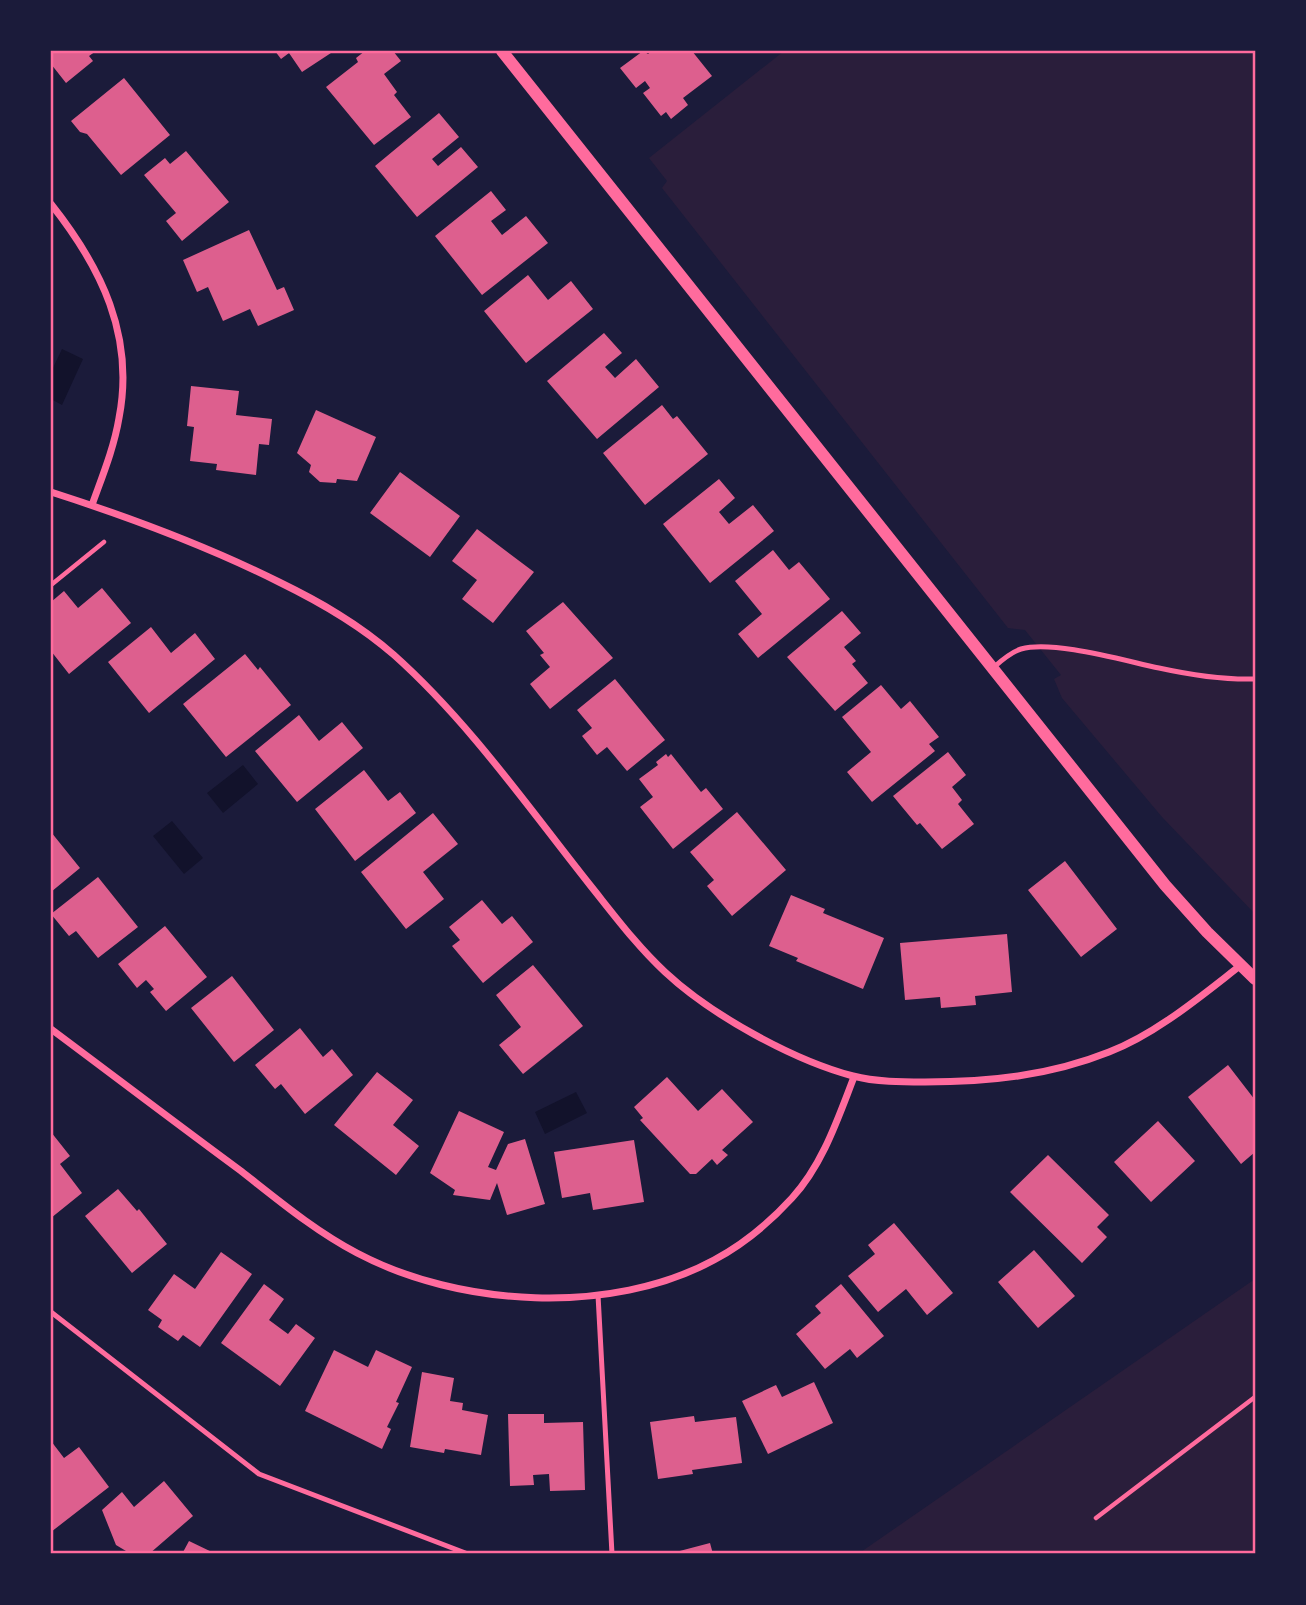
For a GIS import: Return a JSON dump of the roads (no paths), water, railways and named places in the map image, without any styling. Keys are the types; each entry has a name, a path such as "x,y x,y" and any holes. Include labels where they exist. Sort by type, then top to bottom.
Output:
{"street":[{"path":"502,51 1165,885 1255,979"},
{"path":"51,204 86,254 103,286 120,337 124,372 120,416 110,455 92,505"},
{"path":"51,492 207,547 318,602 360,627 393,654 454,717 631,936 666,974 739,1025 782,1049 854,1076 895,1082 1011,1079 1039,1074 1110,1052 1195,1001 1241,965"},
{"path":"51,1029 296,1213 356,1253 416,1278 498,1295 551,1298 598,1295 656,1284 715,1260 771,1219 793,1197 811,1173 824,1149 854,1076"}],"lane":[{"path":"993,668 1013,652 1033,648 1065,649 1229,680 1255,679"},
{"path":"598,1295 612,1554"},
{"path":"51,1312 259,1474 468,1554"}]}
